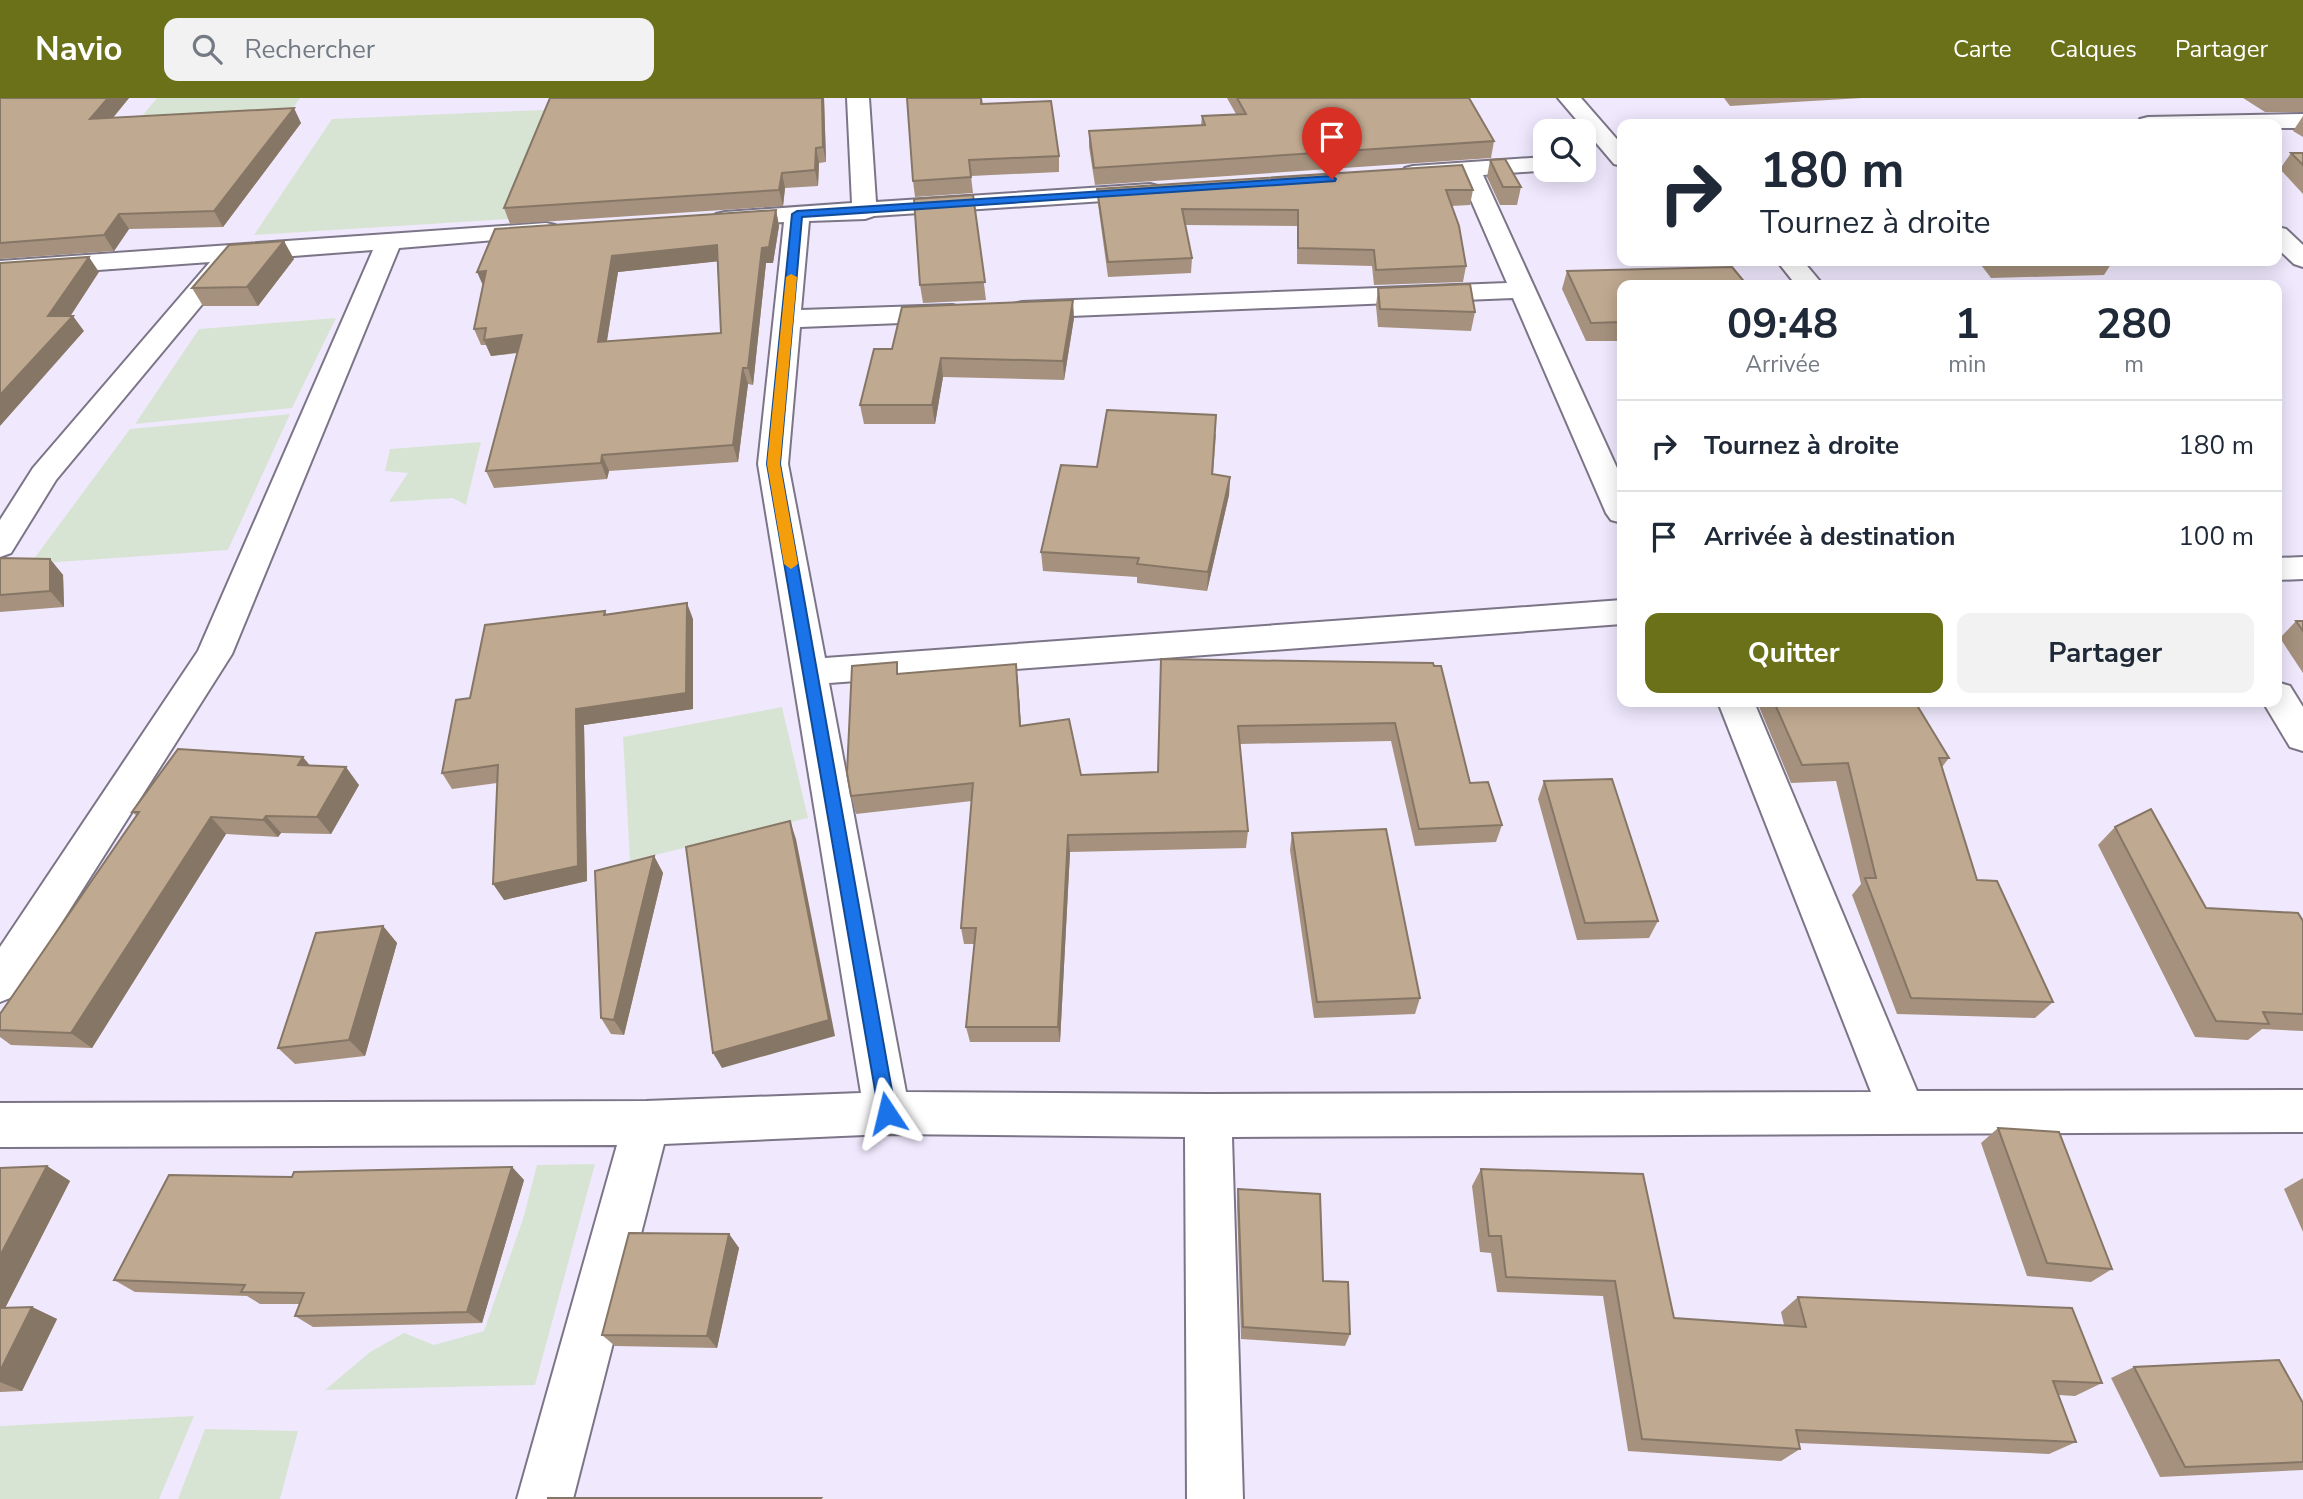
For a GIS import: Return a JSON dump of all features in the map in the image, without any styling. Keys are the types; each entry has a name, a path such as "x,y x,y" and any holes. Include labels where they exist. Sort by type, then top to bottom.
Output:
{"street":[{"path":"858,98 865,212"},
{"path":"1569,98 1617,154"},
{"path":"2282,121 2303,121"},
{"path":"1597,161 1617,160"},
{"path":"1387,175 1533,165"},
{"path":"1469,169 1617,502"},
{"path":"702,220 865,212 1167,190"},
{"path":"797,214 773,464 887,1113"},
{"path":"0,268 566,229"},
{"path":"2282,239 2303,259"},
{"path":"0,983 215,654 390,240"},
{"path":"0,546 44,475 231,253"},
{"path":"1794,266 1806,280"},
{"path":"787,319 1524,290"},
{"path":"2282,569 2303,568"},
{"path":"810,672 1617,612"},
{"path":"2282,703 2303,737"},
{"path":"1738,707 1902,1111"},
{"path":"0,1125 646,1123 887,1113 1208,1116 2303,1111"},
{"path":"1208,1116 1216,1499"},
{"path":"545,1499 646,1123"}],"green space":[{"path":"157,98 300,98 284,121 131,129"},
{"path":"541,110 566,113 528,218 254,235 332,119"},
{"path":"336,318 292,408 135,424 199,329"},
{"path":"290,414 228,550 30,564 130,429"},
{"path":"481,442 466,505 453,498 389,502 408,473 385,471 390,449"},
{"path":"782,707 808,818 630,861 623,737"},
{"path":"595,1164 535,1385 325,1390 370,1352 404,1333 434,1345 484,1331 523,1219 537,1165"},
{"path":"194,1416 159,1499 0,1499 0,1426"},
{"path":"205,1429 298,1431 280,1499 178,1499"}],"building":[{"path":"0,98 108,98 90,119 294,108 214,211 119,214 104,235 0,243"},
{"path":"550,98 822,98 823,147 816,148 815,170 782,173 779,190 504,208"},
{"path":"907,98 981,98 981,104 1051,101 1059,156 969,160 971,177 913,181"},
{"path":"1237,98 1469,98 1494,141 1094,168 1089,131 1205,125 1202,116 1246,114"},
{"path":"2291,153 2303,153 2303,165"},
{"path":"1505,159 1521,187 1503,187 1490,160"},
{"path":"1462,165 1473,190 1446,190 1459,226 1466,266 1376,270 1374,250 1298,248 1298,210 1182,209 1192,258 1108,262 1097,189"},
{"path":"973,195 985,282 920,285 914,199"},
{"path":"776,210 769,247 762,248 748,368 743,368 733,445 602,455 601,463 486,471 522,335 484,340 486,328 474,329 486,271 477,272 495,229","holes":["717,245 721,333 598,342 612,256"]},
{"path":"284,241 247,287 192,288 229,245"},
{"path":"89,257 48,316 73,316 0,395 0,263"},
{"path":"1732,267 1743,280 1617,280 1617,322 1591,323 1567,271"},
{"path":"1470,284 1475,312 1380,309 1378,288"},
{"path":"1073,300 1063,361 941,358 932,405 860,405 874,349 892,349 902,307"},
{"path":"1107,410 1216,415 1212,474 1230,477 1208,572 1137,564 1139,558 1041,552 1061,465 1097,467"},
{"path":"0,558 50,559 50,591 0,595"},
{"path":"687,603 686,693 576,709 578,866 493,884 498,765 442,773 456,700 470,698 485,625 605,611 604,615"},
{"path":"2296,621 2303,621 2303,631"},
{"path":"1161,659 1433,663 1434,666 1441,666 1470,783 1488,782 1502,825 1419,829 1395,723 1238,726 1248,831 1068,835 1058,1027 966,1027 976,928 961,928 973,783 851,796 847,773 852,666 897,662 897,674 1016,664 1020,726 1069,719 1081,775 1158,772"},
{"path":"1776,707 1918,707 1949,758 1939,758 1977,880 1997,881 2053,1002 1911,998 1865,878 1876,878 1848,763 1802,765"},
{"path":"178,749 303,757 298,765 346,767 317,817 266,816 263,820 211,817 71,1033 0,1030 0,1014 139,812 132,812"},
{"path":"1612,779 1658,921 1585,923 1544,781"},
{"path":"2151,809 2206,908 2298,913 2303,921 2303,1014 2263,1012 2269,1024 2216,1021 2115,827"},
{"path":"790,821 829,1020 713,1053 686,847"},
{"path":"1386,829 1420,998 1317,1002 1292,833"},
{"path":"654,856 614,1020 601,1018 595,871"},
{"path":"383,926 349,1040 278,1048 316,933"},
{"path":"1998,1128 2059,1132 2112,1269 2047,1263"},
{"path":"47,1166 0,1256 0,1168"},
{"path":"512,1167 467,1312 295,1316 304,1293 241,1292 245,1285 114,1280 169,1175 292,1177 294,1172"},
{"path":"1481,1169 1643,1174 1674,1318 1806,1327 1798,1297 2072,1308 2102,1383 2053,1381 2076,1442 1796,1430 1800,1449 1642,1439 1615,1281 1506,1277 1501,1236 1489,1236"},
{"path":"1238,1189 1320,1194 1323,1281 1348,1282 1350,1334 1243,1327"},
{"path":"629,1233 729,1234 707,1336 602,1335"},
{"path":"32,1307 0,1371 0,1308"},
{"path":"2279,1360 2303,1403 2303,1462 2185,1467 2134,1367"},
{"path":"547,1498 821,1498 820,1499"}],"slow traffic":[{"path":"791,277 773,464 791,564"}],"route":[{"path":"887,1113 773,464 797,214 865,212 1332,179"}]}
